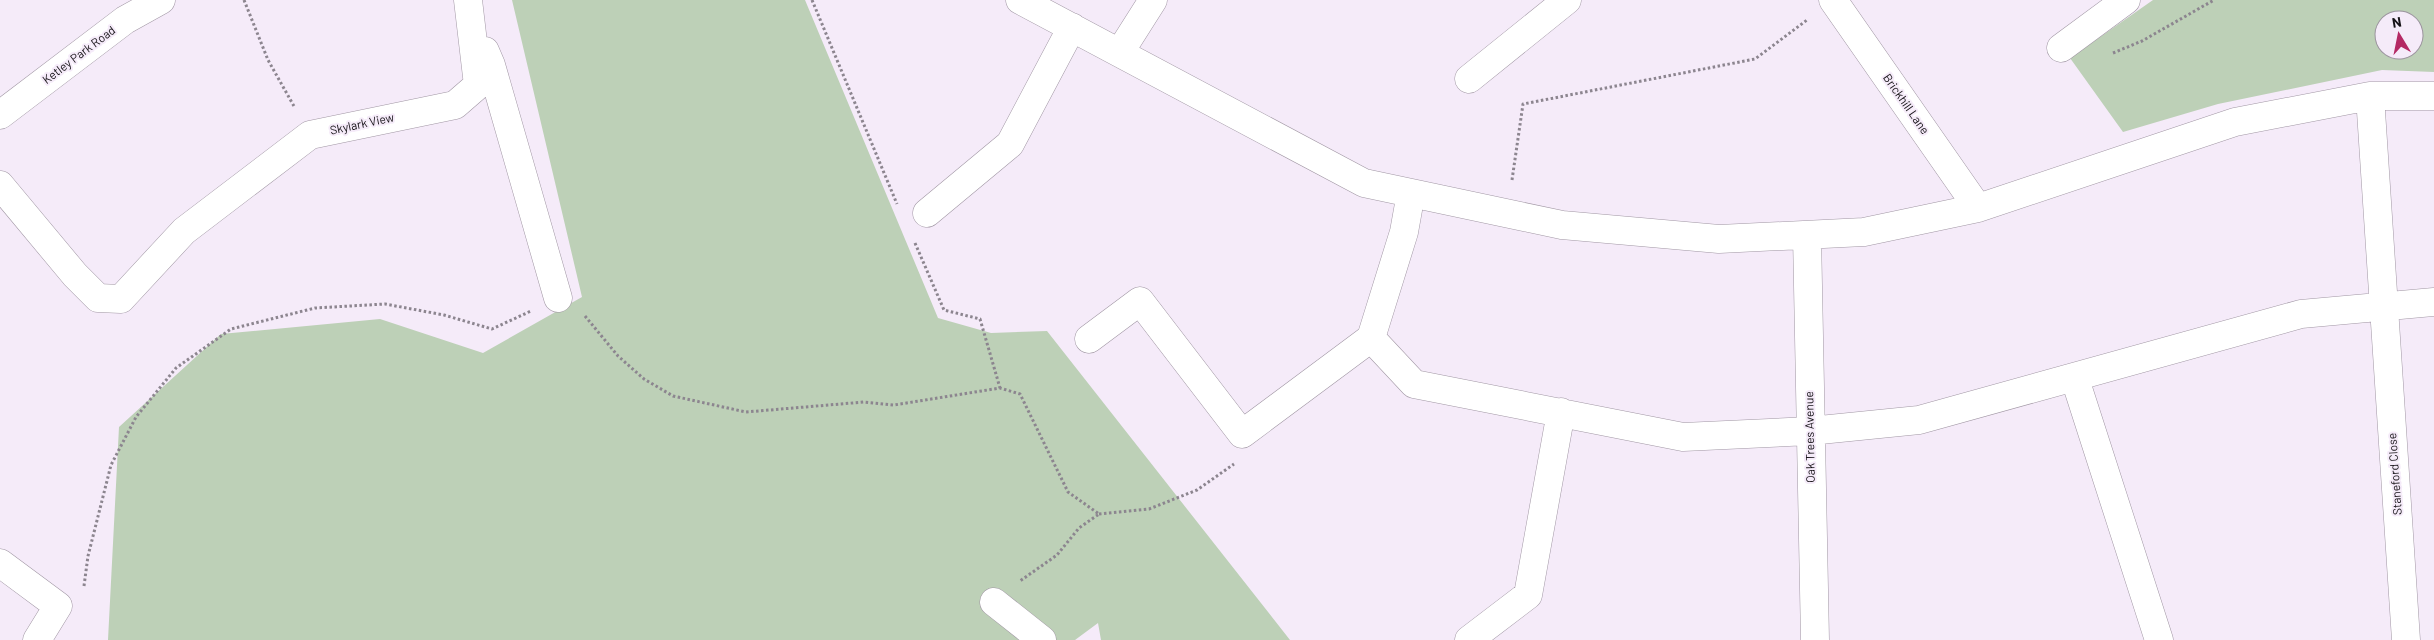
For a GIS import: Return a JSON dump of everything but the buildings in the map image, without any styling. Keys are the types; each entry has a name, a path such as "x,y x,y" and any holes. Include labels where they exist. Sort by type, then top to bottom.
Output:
{"street":[{"name":"Ketley Park Road","path":"0,115 125,20 162,0"},
{"path":"1020,0 1364,184 1562,225 1720,239 1864,232 1978,208 2235,122 2370,96 2434,96"},
{"path":"1120,52 1153,0"},
{"path":"1469,78 1567,0"},
{"name":"Brickhill Lane","path":"1833,0 1978,208"},
{"path":"2061,48 2126,0"},
{"name":"Skylark View","path":"0,185 75,275 98,298 121,299 184,231 310,135 455,105 478,85 468,6"},
{"path":"468,6 491,65 558,298"},
{"path":"927,213 1010,144 1072,27"},
{"name":"Staneford Close","path":"2370,96 2406,640"},
{"path":"1089,339 1140,301 1242,434 1371,338 1404,232 1411,193"},
{"name":"Oak Trees Avenue","path":"1806,235 1815,640"},
{"path":"1371,338 1414,384 1683,437 1810,431 1919,420 2075,379 2302,314 2434,302"},
{"path":"2075,379 2159,640"},
{"path":"1469,640 1528,595 1561,412"},
{"path":"0,563 58,606 37,640"},
{"path":"994,602 1042,640"}],"path":[{"path":"244,0 268,60 310,135"},
{"path":"1507,213 1523,104 1755,59 1833,0"},
{"path":"2110,54 2142,41 2214,0"},
{"path":"83,593 88,556 111,465 136,417 176,368 231,329 315,308 385,304 444,315 492,329 558,298 576,306 618,356 644,379 673,396 746,412 864,402 894,405 1000,388 1020,394 1068,492 1099,514"},
{"path":"994,602 1057,554 1080,528 1099,514 1149,509 1197,490 1236,463 1242,434"}],"green space":[{"path":"512,0 805,0 938,318 991,333 1047,331 1290,640 1101,640 1098,623 1075,640 108,640 119,427 221,334 380,319 483,353 582,297"},
{"path":"2153,0 2434,0 2434,72 2382,70 2218,104 2123,132 2070,58"}]}
